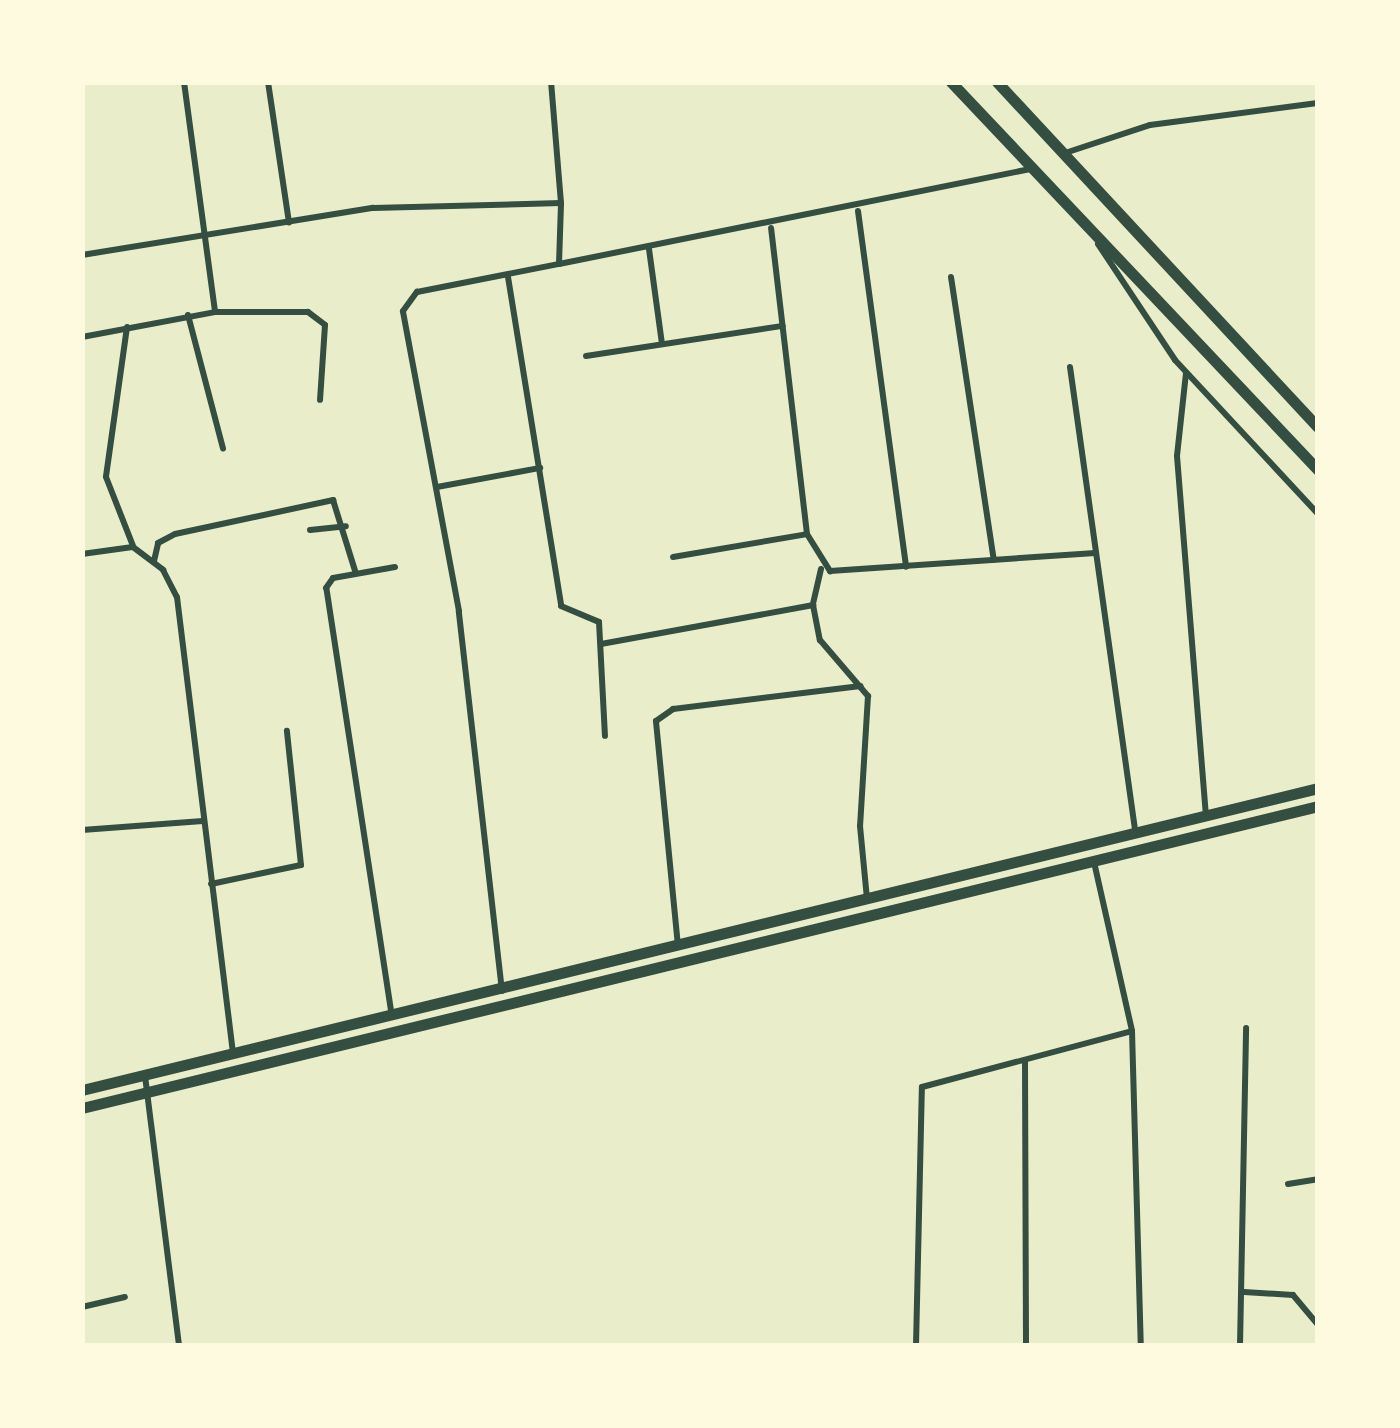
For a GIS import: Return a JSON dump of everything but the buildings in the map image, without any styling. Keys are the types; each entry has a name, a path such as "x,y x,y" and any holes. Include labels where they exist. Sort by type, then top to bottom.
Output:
{"main road":[{"path":"951,82 1318,470"},
{"path":"997,82 1318,427"},
{"path":"82,1090 502,992 1318,788"},
{"path":"82,1108 1318,806"}],"street":[{"path":"184,82 210,235 215,312"},
{"path":"268,82 289,222"},
{"path":"551,82 562,202 559,264"},
{"path":"1064,153 1150,126 1318,103"},
{"path":"502,992 437,487 409,358 407,300 559,264 858,210 1033,169"},
{"path":"82,255 373,208 562,202"},
{"path":"858,210 906,567"},
{"path":"1087,226 1186,373 1318,514"},
{"path":"770,228 806,534 821,569 812,605 830,662 861,686 870,707 860,826 868,900"},
{"path":"649,249 662,344"},
{"path":"508,277 561,606 594,613 602,644 605,736"},
{"path":"952,277 994,560"},
{"path":"82,337 215,312 318,316 320,400"},
{"path":"188,316 223,448"},
{"path":"127,326 106,477 133,547 154,561 177,598 233,1054"},
{"path":"586,356 783,326"},
{"path":"1070,367 1135,833"},
{"path":"1186,373 1177,456 1206,816"},
{"path":"437,487 540,468"},
{"path":"154,561 165,538 320,500 339,502 356,574"},
{"path":"310,530 346,526"},
{"path":"673,556 806,534"},
{"path":"82,554 133,547"},
{"path":"821,569 906,567 1095,552"},
{"path":"392,1018 326,588 356,574 395,568"},
{"path":"602,644 812,605"},
{"path":"678,948 656,720 673,709 861,686"},
{"path":"211,884 300,865 288,731"},
{"path":"82,830 203,821"},
{"path":"1094,862 1132,1031 1141,1346"},
{"path":"1240,1346 1246,1028"},
{"path":"916,1346 922,1087 1132,1031"},
{"path":"1026,1060 1026,1346"},
{"path":"145,1076 179,1346"},
{"path":"1288,1184 1318,1180"},
{"path":"1244,1292 1293,1295 1318,1325"},
{"path":"82,1307 125,1298"}]}
